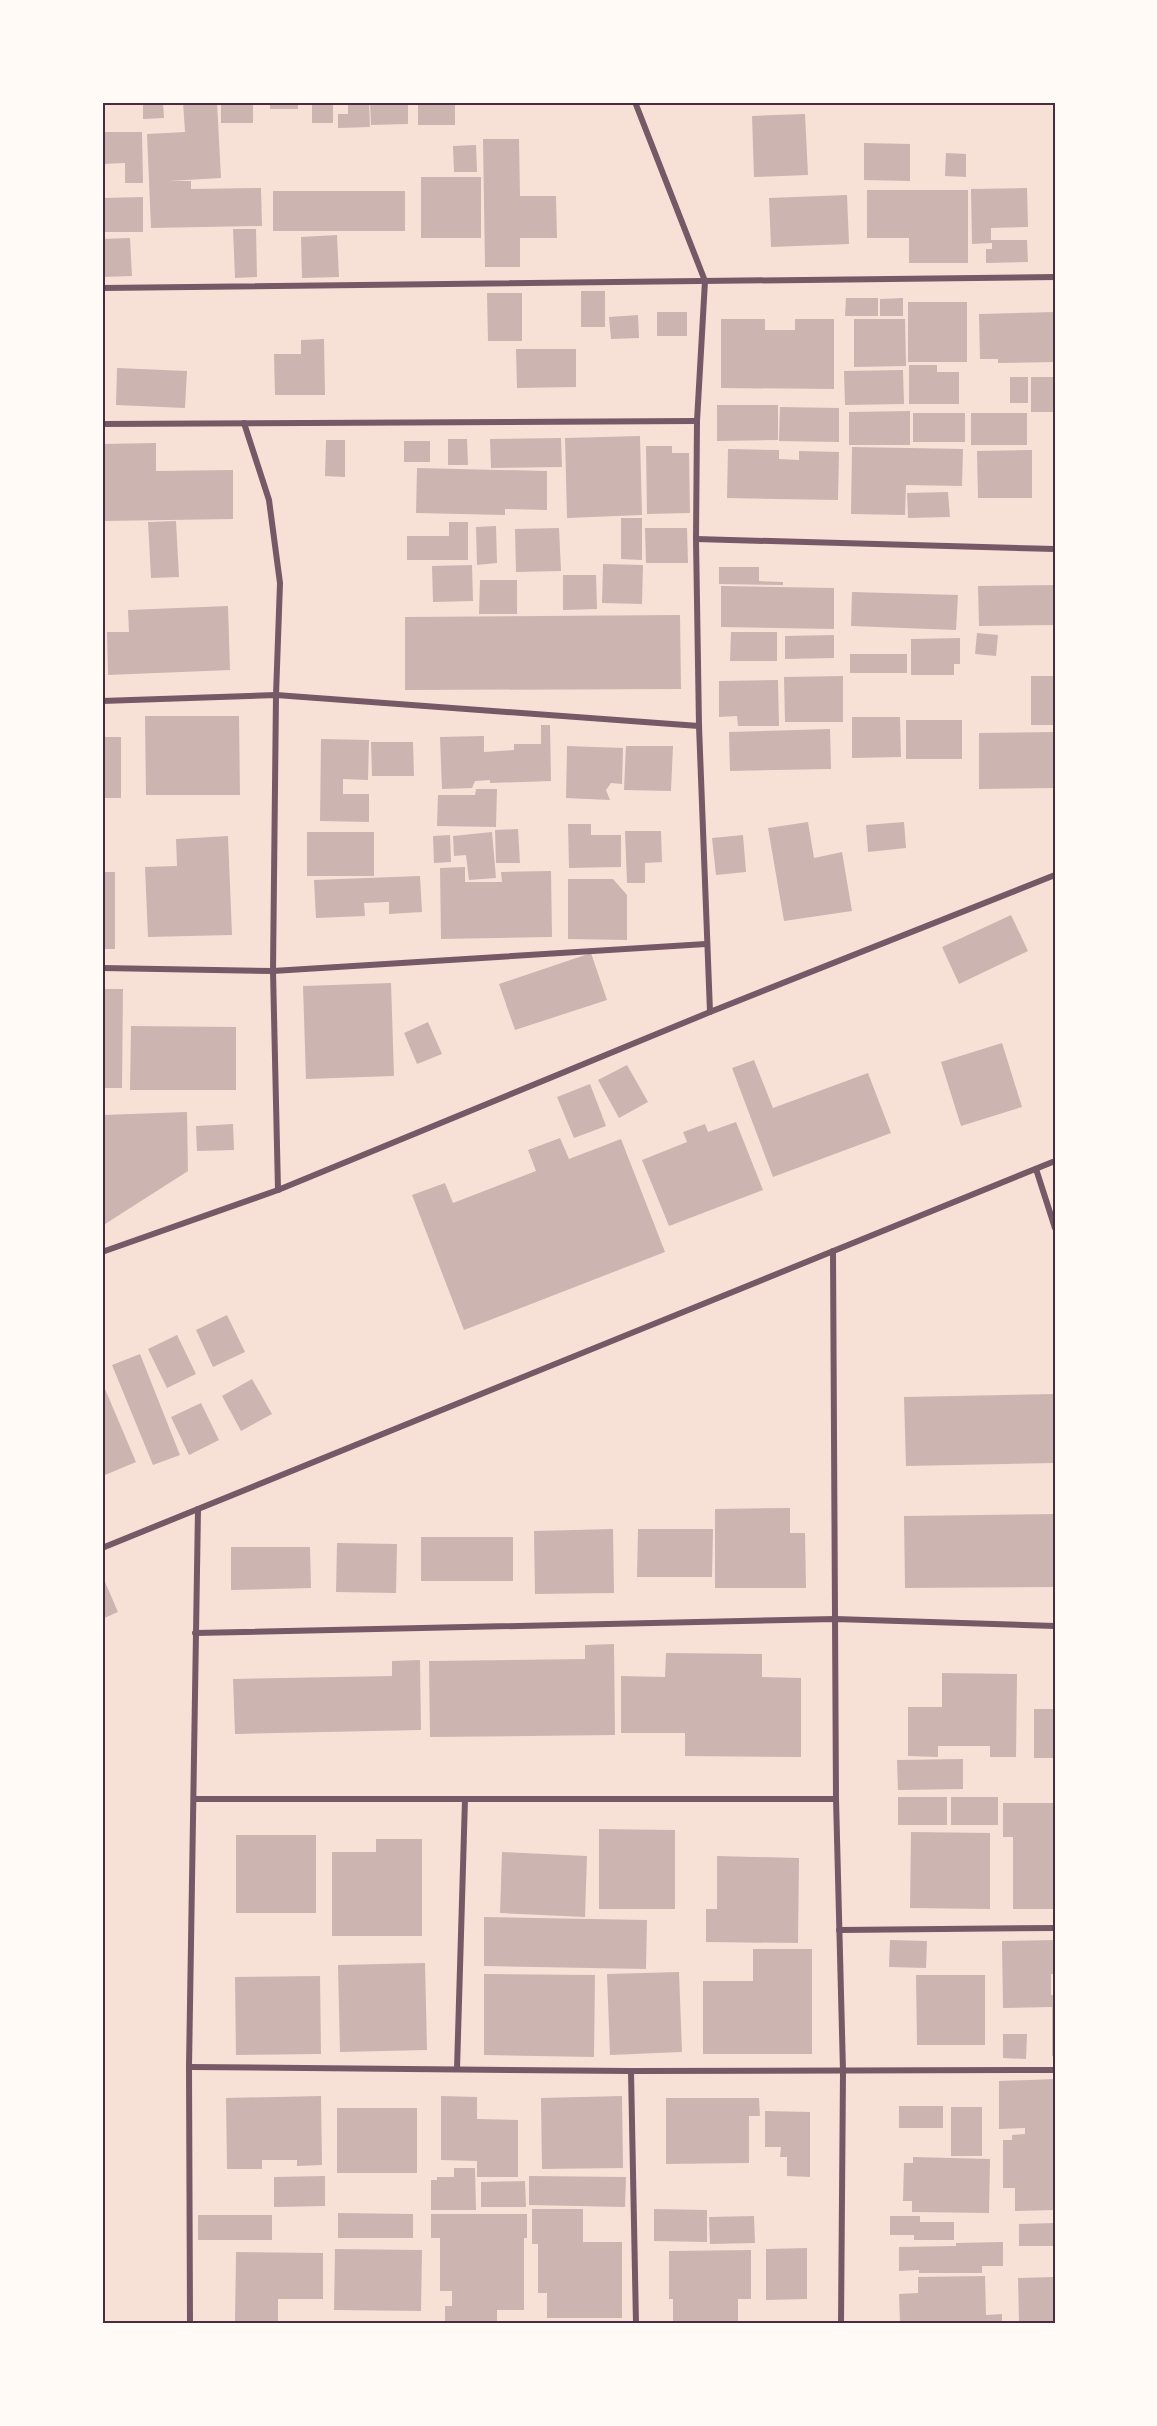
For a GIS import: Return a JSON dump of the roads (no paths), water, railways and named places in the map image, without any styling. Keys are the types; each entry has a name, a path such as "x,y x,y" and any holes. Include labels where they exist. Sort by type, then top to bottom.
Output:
{"street":[{"path":"636,102 705,281 697,421 696,539 699,726 710,1012"},
{"path":"102,288 1055,277"},
{"path":"102,424 697,421"},
{"path":"244,423 269,500 280,583 276,694 273,971 278,1190"},
{"path":"696,539 1055,549"},
{"path":"102,701 276,694 699,726"},
{"path":"102,1252 278,1190 710,1012 1055,875"},
{"path":"102,968 273,971 706,944"},
{"path":"102,1548 1055,1161"},
{"path":"1036,1169 1055,1228"},
{"path":"833,1251 836,1799 843,2071 841,2324"},
{"path":"190,2324 189,2067 198,1509"},
{"path":"195,1633 835,1619 1055,1626"},
{"path":"194,1799 836,1799"},
{"path":"457,2069 465,1799"},
{"path":"839,1930 1055,1928"},
{"path":"189,2067 631,2071 1055,2070"},
{"path":"631,2071 636,2324"}]}
